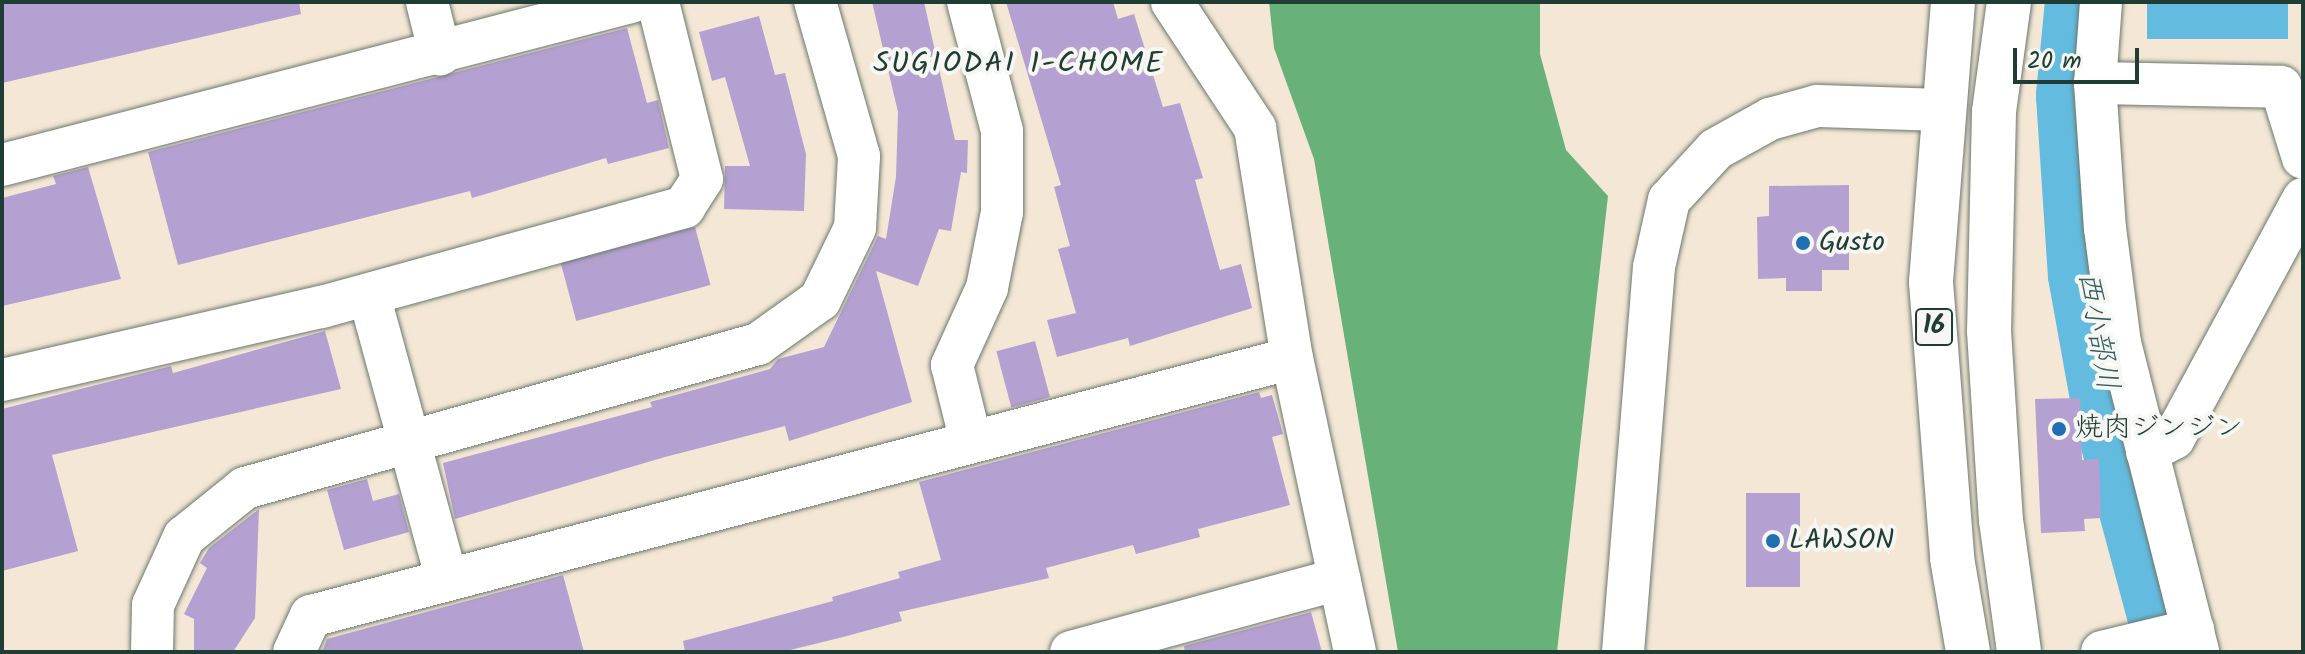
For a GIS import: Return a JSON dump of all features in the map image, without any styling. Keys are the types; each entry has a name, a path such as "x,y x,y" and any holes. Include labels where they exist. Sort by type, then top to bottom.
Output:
{"main road":[{"name":"16","path":"1953,2 1931,282 1952,558 1968,652"},
{"name":"16","path":"2009,2 1994,112 1989,331 2001,520 2019,652"}],"street":[{"path":"427,2 440,54"},
{"path":"2,165 440,54 631,2"},
{"path":"2,380 369,295 684,207 702,179 658,2"},
{"path":"152,652 153,605 184,537 245,488 758,344 820,300 855,228 859,156 815,2"},
{"path":"968,2 1002,131 1002,212 987,288 952,365 971,442"},
{"path":"1172,2 1255,128 1292,358 1355,652"},
{"path":"2101,2 2095,83 2118,329 2196,641 2102,652"},
{"path":"2095,83 2281,87 2303,158"},
{"path":"1623,652 1654,267 1669,200 1716,149 1770,119 1817,106 1944,110"},
{"path":"2147,452 2174,438 2303,199"},
{"path":"369,295 447,580"},
{"path":"294,652 311,616 1292,358"},
{"path":"1071,652 1339,579"}],"green space":[{"path":"1269,2 1540,2 1540,54 1566,150 1608,196 1557,652 1398,652 1314,159 1274,48"}],"water":[{"path":"2147,2 2288,2 2288,39 2147,39"}],"building":[{"path":"2,2 299,2 301,14 2,83"},
{"path":"872,2 924,2 955,140 968,140 967,173 961,172 951,231 939,229 918,286 876,271 912,402 789,441 785,426 665,457 455,519 443,463 652,407 650,402 770,369 778,359 824,347 878,236 886,239 896,177 898,112"},
{"path":"1006,2 1113,2 1118,19 1134,14 1163,107 1180,103 1203,178 1195,180 1220,270 1241,264 1252,308 1130,346 1128,338 1057,357 1047,320 1076,313 1058,249 1070,246 1054,187 1061,185"},
{"path":"759,16 775,75 785,73 806,154 804,211 724,209 725,166 750,166 725,77 712,81 699,32"},
{"path":"627,28 647,103 658,100 669,148 608,164 606,158 472,198 470,191 178,265 148,152"},
{"path":"88,167 121,279 2,306 2,198 56,184 53,176"},
{"name":"Gusto","path":"1849,185 1849,270 1822,270 1822,291 1786,291 1786,278 1758,279 1757,217 1769,216 1769,186"},
{"path":"695,227 711,285 576,321 561,263"},
{"path":"325,331 341,389 52,455 78,551 2,571 2,409 171,366 173,373"},
{"path":"1035,341 1050,397 1011,407 996,351"},
{"path":"1259,392 1261,398 1272,395 1283,434 1272,437 1290,505 1198,529 1200,537 1136,554 1133,545 1046,568 1049,578 899,612 902,621 782,652 685,652 683,641 833,601 832,597 900,578 898,572 941,560 919,482"},
{"name":"焼肉ジンジン","path":"2080,398 2082,460 2099,459 2101,518 2084,519 2085,531 2041,533 2035,399"},
{"path":"367,479 373,501 399,494 409,532 344,550 327,490"},
{"name":"LAWSON","path":"1746,493 1800,493 1800,587 1746,587"},
{"path":"259,509 255,618 233,652 194,652 194,619 184,614 207,568 200,563 209,548"},
{"path":"563,575 584,652 322,652 327,639"},
{"path":"1311,612 1322,652 1185,652 1184,646"}],"waterway":[{"name":"西小部川","path":"2083,2 2074,96 2086,275 2111,414 2175,652"}],"place":[{"name":"Gusto","path":"1803,243"},
{"name":"焼肉ジンジン","path":"2059,429"},
{"name":"LAWSON","path":"1773,541"}],"district":[{"name":"SUGIODAI 1-CHOME","path":"1019,64"}]}
